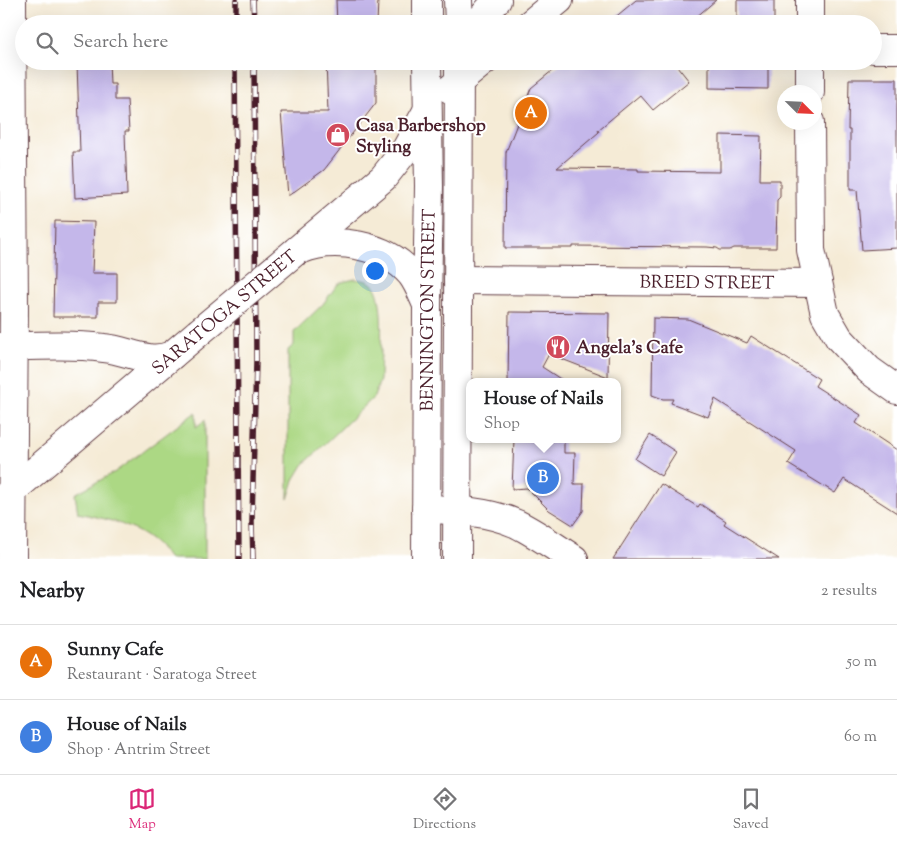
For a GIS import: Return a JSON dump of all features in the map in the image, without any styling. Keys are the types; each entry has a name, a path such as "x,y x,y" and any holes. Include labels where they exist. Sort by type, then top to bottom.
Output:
{"main road":[{"path":"12,0 6,70 6,496 12,559"},
{"path":"427,0 427,15"},
{"path":"458,0 459,15"},
{"path":"485,15 498,0"},
{"path":"541,15 559,0"},
{"path":"810,0 810,15"},
{"path":"882,50 897,50"},
{"name":"BENNINGTON STREET","path":"426,559 429,186 427,70"},
{"name":"SARATOGA STREET","path":"6,496 383,178 406,149 428,108 455,70"},
{"name":"BENNINGTON STREET","path":"456,70 458,280 457,559"},
{"path":"810,70 810,85"},
{"path":"810,130 811,250 825,314 839,338 869,370 897,390"},
{"path":"296,251 314,245 335,243 359,246 377,252 394,260 410,273 427,305"},
{"name":"BREED STREET","path":"458,280 818,283"},
{"path":"7,347 55,345 105,348 155,359 172,355"},
{"path":"426,508 481,513 516,524 574,559"}],"green space":[{"path":"355,279 370,283 378,293 381,317 380,380 374,397 303,465 294,480 288,499 288,350 294,345 294,332 323,304 337,285"},
{"path":"196,412 196,427 205,420 205,559 169,559 160,548 140,533 116,522 78,513 75,494 115,472"}],"building":[{"path":"336,0 378,0 377,15 337,15"},
{"path":"636,0 716,0 698,15 618,15"},
{"path":"737,0 774,0 774,15 737,15"},
{"path":"77,70 109,70 110,84 115,84 115,100 127,100 129,131 125,131 127,195 75,198 73,152 80,152"},
{"path":"326,70 376,70 376,103 324,170 288,196 281,112 328,112"},
{"path":"553,70 680,70 689,81 653,110 640,95 557,168 720,172 720,135 761,136 760,180 780,180 780,197 777,200 776,248 720,250 707,247 573,246 573,248 505,248 506,152 531,88"},
{"path":"709,70 768,70 768,89 709,88"},
{"path":"849,79 897,79 897,248 862,250 857,190 850,190"},
{"path":"55,221 94,222 92,273 117,273 117,302 98,302 98,317 53,317"},
{"name":"Angela's Cafe","path":"509,312 609,313 608,377 549,354 542,367 559,378 508,378"},
{"path":"653,318 688,319 747,343 751,336 819,379 815,386 861,415 856,423 897,450 897,513 844,479 835,493 788,464 796,451 715,399 708,417 671,403 673,399 663,399 652,395"},
{"path":"650,435 676,452 661,476 635,459"},
{"path":"514,443 564,443 564,453 575,453 574,484 584,484 583,511 573,525 549,510 527,488 512,489"},
{"path":"661,484 698,507 700,504 726,521 724,524 779,559 613,559"}],"railway":[{"path":"236,0 236,15"},
{"path":"253,0 254,15"},
{"path":"235,70 239,559"},
{"path":"253,559 252,521 256,360 254,70"}],"place":[{"name":"Sunny Cafe","path":"531,113"},
{"name":"Casa Barbershop Styling","path":"338,135"},
{"name":"Angela's Cafe","path":"558,347"},
{"name":"House of Nails","path":"543,478"}]}
